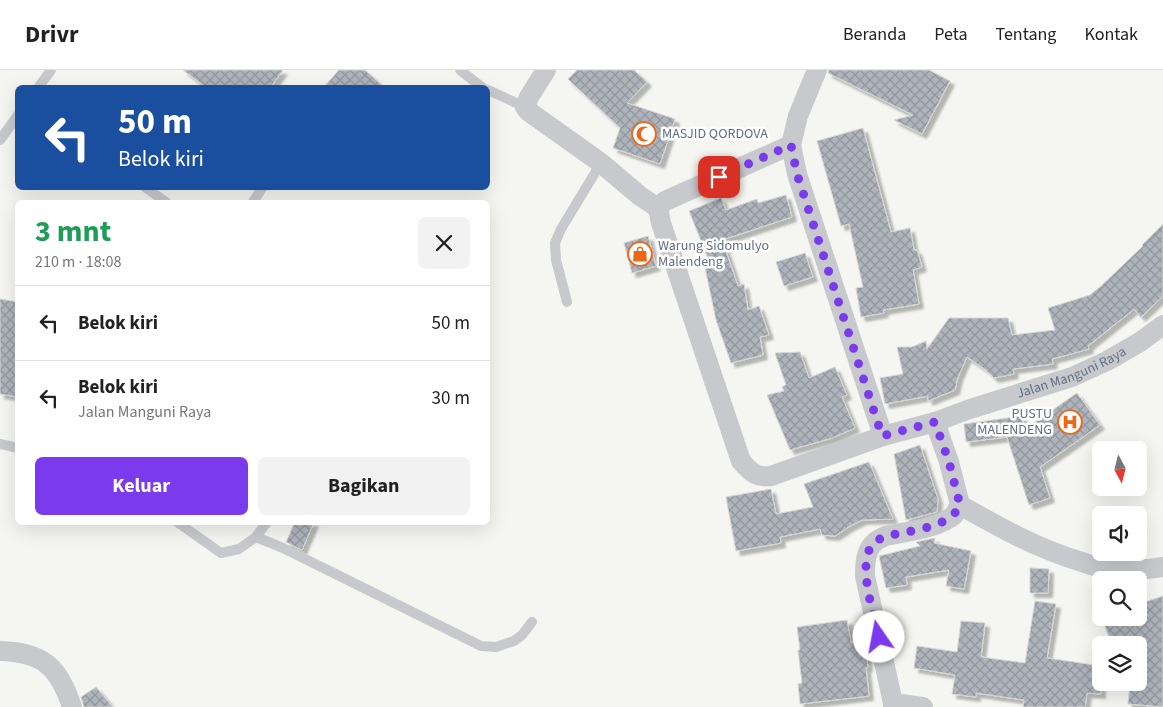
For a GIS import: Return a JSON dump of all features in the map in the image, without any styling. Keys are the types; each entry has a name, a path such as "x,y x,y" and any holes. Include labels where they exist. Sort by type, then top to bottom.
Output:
{"street":[{"path":"546,70 528,97 525,107 658,208 665,201 791,145"},
{"path":"817,70 798,116 791,145 797,174 882,436"},
{"name":"Jalan Manguni Raya","path":"658,208 661,223 741,461 752,473 759,476 771,476 882,436 935,422 1072,377 1107,361 1140,342 1163,325"},
{"path":"935,422 949,462 960,505 1010,534 1048,551 1104,569 1138,571 1163,567"},
{"path":"923,707 893,705 865,576 866,557 874,542 886,536 937,525 948,520 960,505"},
{"path":"0,651 35,656 52,668 67,692 72,707"}],"lane":[{"path":"40,85 50,70"},
{"path":"460,70 479,85"},
{"path":"490,91 525,107"},
{"path":"0,140 15,120"},
{"path":"567,302 556,260 555,243 561,229 606,167"},
{"path":"149,190 163,200"},
{"path":"0,444 15,447"},
{"path":"181,525 221,553 239,549 256,537 265,525"},
{"path":"256,537 283,548 481,646 496,647 514,641 522,635 532,622"}],"building":[{"path":"183,70 283,70 272,85 203,85"},
{"path":"339,70 365,70 382,85 326,85"},
{"path":"577,70 634,70 647,82 627,103 675,119 660,164 613,148 620,128 568,79"},
{"path":"829,70 929,70 950,81 922,134 894,120 913,115 828,73"},
{"path":"863,128 891,232 910,228 914,250 917,250 922,267 913,270 919,304 883,310 884,313 861,317 856,288 863,287 849,224 841,226 817,141"},
{"path":"786,195 792,217 722,240 738,286 744,284 748,310 759,306 769,335 760,337 763,355 731,363 716,320 704,263 709,261 689,211 721,198 726,210 757,199 758,203"},
{"path":"1163,224 1163,296 1141,317 1134,309 1088,346 1089,349 1052,359 1053,364 1013,369 1014,374 994,378 967,357 958,377 955,390 928,401 928,396 885,404 880,378 903,374 897,347 912,347 926,341 927,349 949,318 1008,318 1012,335 1055,330 1048,308 1090,295 1143,246"},
{"name":"Warung Sidomulyo Malendeng","path":"648,236 656,266 632,273 624,243"},
{"path":"805,253 813,277 784,286 776,262"},
{"path":"0,299 15,302 15,396 0,394"},
{"path":"800,352 809,378 835,367 847,395 842,397 855,428 832,438 790,450 767,395 784,391 782,387 786,385 775,353"},
{"path":"1077,393 1100,425 1040,467 1050,498 1029,505 1007,437 966,442 964,424 1022,416 1024,430"},
{"path":"920,445 938,499 937,512 906,520 894,454"},
{"path":"869,462 893,519 862,520 835,536 822,535 820,529 780,537 781,543 736,551 726,497 771,489 776,514 813,507 804,484"},
{"path":"294,525 313,525 302,550 286,542"},
{"path":"935,538 934,543 971,551 964,589 946,586 949,570 906,577 907,585 886,588 879,556 920,546 916,542"},
{"path":"1030,568 1049,569 1048,593 1030,593"},
{"path":"1163,596 1163,707 1128,704 1129,691 1147,691 1147,636 1109,636 1105,626 1147,626 1147,601"},
{"path":"1035,601 1056,604 1047,658 1092,665 1092,691 1101,691 1101,694 1087,693 1085,707 1023,707 1024,700 976,693 976,697 952,694 955,675 914,668 917,646 957,652 961,621 985,623 981,657 1025,663"},
{"path":"847,620 851,643 864,641 868,667 866,668 869,696 800,704 798,684 802,683 797,627"},
{"path":"96,687 113,707 84,707 81,697"}],"place":[{"name":"MASJID QORDOVA","path":"644,134"},
{"name":"Warung Sidomulyo Malendeng","path":"640,254"},
{"name":"PUSTU MALENDENG","path":"1070,422"}],"route":[{"path":"719,177 791,145 797,174 882,436 935,422 949,462 960,505 954,514 948,520 937,525 886,536 874,542 866,557 865,576 879,637"}]}
